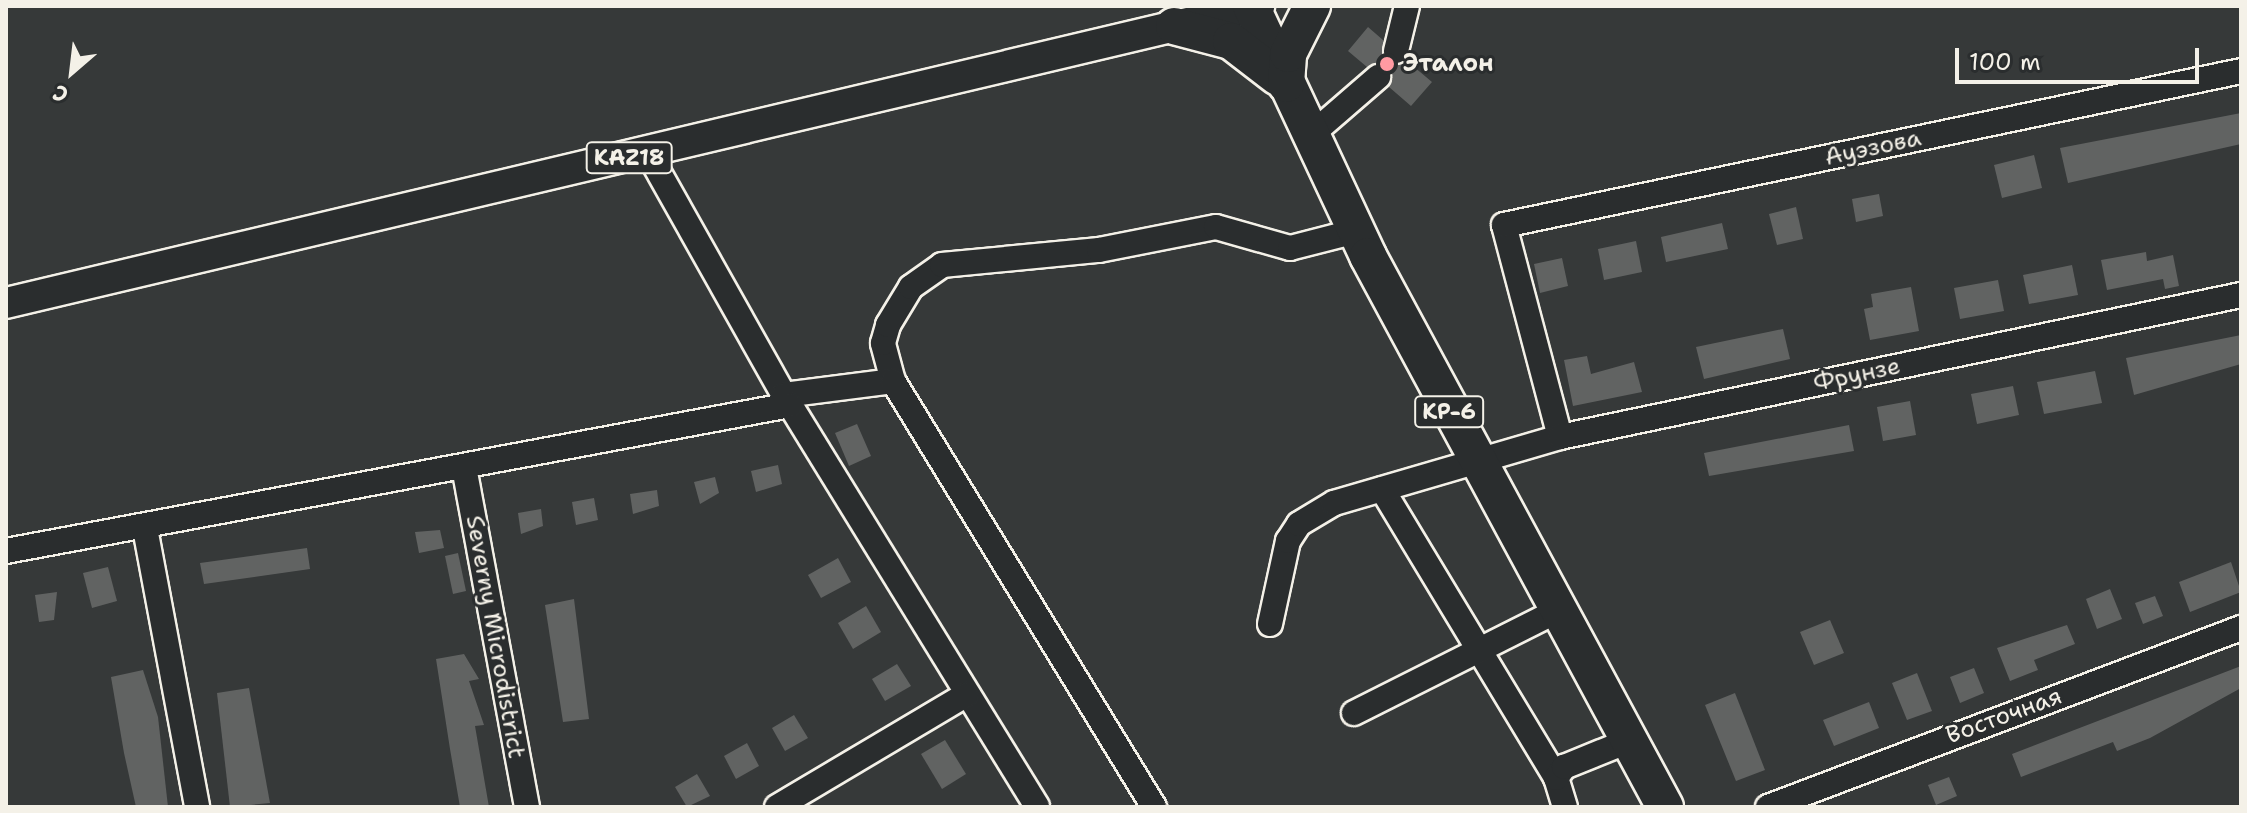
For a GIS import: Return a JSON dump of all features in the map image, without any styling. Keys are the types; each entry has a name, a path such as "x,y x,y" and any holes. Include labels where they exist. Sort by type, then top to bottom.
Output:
{"highway":[{"name":"KP-6","path":"1254,6 1286,84 1356,231 1474,460 1665,807"},
{"path":"1286,84 1288,54 1312,6"},
{"path":"1189,16 1231,41 1286,84"}],"main road":[{"name":"KAZ18","path":"6,303 648,153 1189,16 1254,6"}],"street":[{"path":"1396,51 1407,6"},
{"name":"Ауэзова","path":"1560,437 1504,225 2241,71"},
{"path":"1311,135 1378,77"},
{"path":"648,153 787,400 1037,807"},
{"path":"1154,807 893,381 883,343 888,325 911,287 942,265 1099,250 1216,227 1290,248 1356,231"},
{"name":"Фрунзе","path":"1270,624 1288,541 1299,524 1334,503 1560,437 2241,295"},
{"path":"6,551 145,528 464,467 893,381"},
{"name":"Severny Microdistrict","path":"464,467 527,807"},
{"path":"1382,489 1556,778 1565,807"},
{"path":"145,528 197,807"},
{"path":"1354,713 1481,654 1557,611"},
{"name":"Восточная","path":"1768,807 2241,628"},
{"path":"777,807 966,695"},
{"path":"1556,778 1564,767 1628,741"}],"building":[{"name":"Эталон","path":"1368,27 1383,40 1386,62 1407,61 1432,82 1411,106 1389,87 1389,67 1367,67 1348,51"},
{"path":"2241,113 2241,144 2068,183 2060,148"},
{"path":"2034,155 2042,188 2002,198 1994,165"},
{"path":"1879,194 1883,216 1856,222 1852,199"},
{"path":"1796,207 1803,239 1777,245 1769,214"},
{"path":"1722,223 1728,249 1666,262 1661,237"},
{"path":"1636,241 1642,272 1604,280 1598,249"},
{"path":"2146,252 2147,261 2173,255 2179,286 2165,289 2163,279 2107,290 2101,260"},
{"path":"1562,258 1568,286 1540,293 1534,264"},
{"path":"2072,265 2078,295 2029,304 2023,275"},
{"path":"1998,280 2004,311 1960,319 1954,288"},
{"path":"1911,287 1919,331 1870,340 1864,309 1873,307 1871,294"},
{"path":"1783,329 1790,359 1704,379 1696,347"},
{"path":"2241,335 2241,364 2134,395 2126,358"},
{"path":"1587,356 1591,374 1634,362 1642,392 1573,406 1564,360"},
{"path":"2095,371 2102,403 2044,414 2037,382"},
{"path":"2013,386 2019,415 1977,424 1971,394"},
{"path":"1910,401 1916,435 1883,441 1877,407"},
{"path":"857,424 871,456 849,466 835,433"},
{"path":"1849,425 1854,451 1709,476 1704,453"},
{"path":"778,465 782,484 756,492 751,471"},
{"path":"715,477 719,493 700,504 694,482"},
{"path":"657,490 659,506 633,514 630,494"},
{"path":"594,498 598,520 576,525 572,502"},
{"path":"541,509 543,526 521,534 518,513"},
{"path":"440,530 444,548 419,553 415,532"},
{"path":"307,548 310,569 204,584 200,563"},
{"path":"458,553 466,591 453,594 445,556"},
{"path":"838,558 851,582 821,598 808,575"},
{"path":"2231,562 2241,592 2190,612 2179,582"},
{"path":"108,567 117,601 92,608 83,573"},
{"path":"2110,589 2122,619 2097,629 2086,599"},
{"path":"57,592 54,620 39,622 35,595"},
{"path":"2155,596 2163,616 2143,624 2135,603"},
{"path":"574,599 589,719 563,722 545,605"},
{"path":"866,606 881,632 853,649 838,623"},
{"path":"1830,620 1844,653 1814,665 1800,632"},
{"path":"2067,625 2075,644 2034,660 2038,670 2010,681 1997,648"},
{"path":"464,654 479,679 469,681 484,725 475,726 489,807 460,807 450,749 436,659"},
{"path":"897,664 911,686 885,701 872,679"},
{"path":"2241,666 2241,688 2150,738 2117,751 2113,742 2021,777 2012,754"},
{"path":"1974,668 1984,693 1960,703 1950,677"},
{"path":"143,670 158,717 168,807 136,807 124,753 111,677"},
{"path":"1917,673 1932,711 1907,720 1892,683"},
{"path":"249,688 270,803 230,807 217,693"},
{"path":"1735,693 1765,770 1736,781 1705,705"},
{"path":"1869,702 1879,728 1834,746 1823,720"},
{"path":"794,715 808,738 785,751 772,728"},
{"path":"945,740 966,774 942,789 921,754"},
{"path":"747,743 759,766 736,779 724,756"},
{"path":"697,774 710,796 687,807 675,787"},
{"path":"1949,777 1957,796 1936,805 1928,785"}],"place":[{"name":"Эталон","path":"1387,64"}]}
